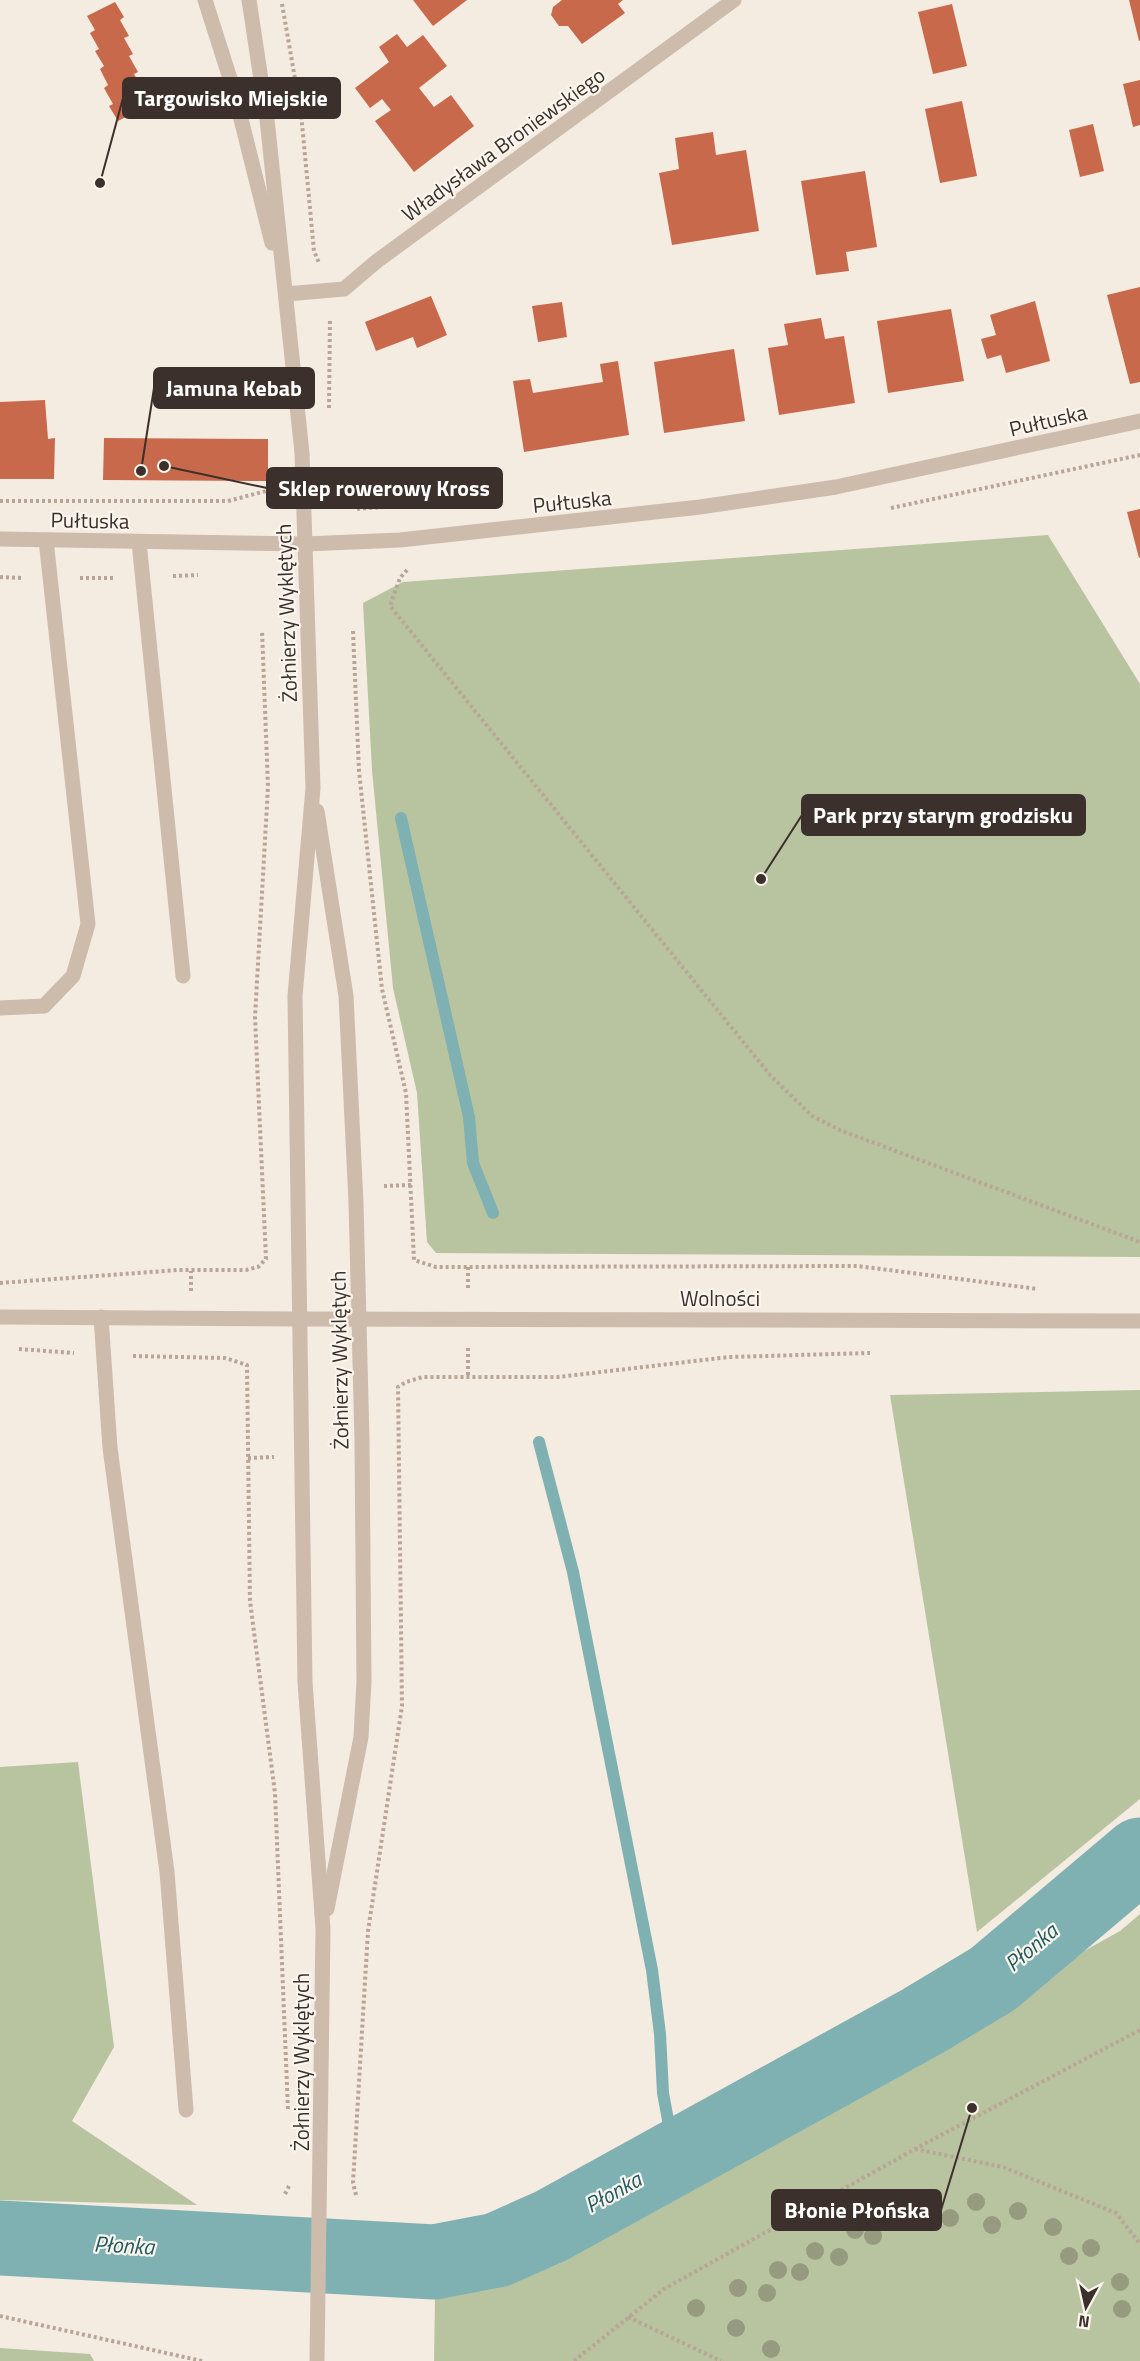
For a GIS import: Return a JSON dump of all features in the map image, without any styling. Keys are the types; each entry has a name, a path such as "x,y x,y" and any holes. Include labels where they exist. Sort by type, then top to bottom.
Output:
{"street":[{"name":"Żołnierzy Wyklętych","path":"205,0 234,91 286,294"},
{"name":"Żołnierzy Wyklętych","path":"249,0 267,119 302,453 313,788 295,996 305,1682 323,1929 317,2361"},
{"name":"Władysława Broniewskiego","path":"286,294 344,289 377,261 734,0"},
{"name":"Pułtuska","path":"0,539 305,544 400,540 700,507 836,487 1140,421"},
{"path":"0,1008 44,1006 73,976 88,924 46,540"},
{"path":"139,542 183,976"},
{"name":"Żołnierzy Wyklętych","path":"313,788 346,996 360,1318 364,1670 361,1737 323,1929"},
{"name":"Wolności","path":"0,1317 1140,1322"},
{"path":"101,1317 110,1448 167,1872 186,2110"}],"path":[{"path":"282,0 301,113 314,251 330,290 329,420"},
{"path":"332,465 344,496 356,509 434,504"},
{"path":"0,501 228,501 270,490 274,480"},
{"path":"404,570 390,606 770,1075 812,1116 842,1131 1140,1242"},
{"path":"0,1283 178,1270 246,1270 258,1267 266,1259 255,1017 268,787 262,630"},
{"path":"352,631 359,771 382,989 406,1093 414,1260 436,1267 857,1266 1041,1289"},
{"path":"12,1349 225,1358 247,1365 250,1601 275,1792 289,2122"},
{"path":"356,2195 353,2183 368,1931 402,1706 398,1388 406,1382 423,1377 558,1377 729,1357 871,1353"},
{"path":"574,2361 664,2289 915,2149 1140,2030"},
{"path":"915,2149 1004,2167 1116,2213 1140,2244"},
{"path":"285,2194 291,2181"},
{"path":"0,2316 202,2361"},
{"path":"628,2317 721,2361"}],"green space":[{"path":"1048,535 1140,684 1140,1257 436,1253 427,1242 417,1093 393,988 372,770 363,603 403,582"},
{"path":"1140,1390 1140,1799 977,1932 890,1395"},
{"path":"78,1762 114,2047 72,2121 197,2205 0,2200 0,1767"},
{"path":"1140,1914 1140,2361 434,2361 435,2299 486,2285 1120,1931"},
{"path":"0,2348 90,2354 94,2361 0,2361"}],"building":[{"path":"413,0 467,0 433,26"},
{"path":"562,0 623,0 618,4 625,13 582,44 568,26 559,26 551,15 553,7"},
{"path":"1129,0 1140,0 1140,41 1139,41"},
{"path":"115,2 124,17 120,20 129,36 124,38 133,54 129,56 138,72 134,74 143,90 138,93 145,107 118,121 109,106 113,104 104,88 108,85 100,69 104,66 95,51 99,49 90,33 95,30 87,16"},
{"path":"952,4 967,66 933,74 918,12"},
{"path":"397,34 407,47 423,35 447,66 419,88 434,107 451,95 474,126 414,172 375,121 391,110 382,99 370,108 355,88 389,62 379,47"},
{"path":"1140,80 1140,125 1133,127 1123,84"},
{"path":"962,101 977,176 940,183 925,109"},
{"path":"1093,124 1104,171 1080,177 1069,130"},
{"path":"713,132 716,155 746,150 759,231 672,245 659,173 679,169 675,138"},
{"path":"865,171 877,247 846,252 849,271 816,275 801,181"},
{"path":"1140,287 1140,382 1130,384 1107,295"},
{"path":"431,296 447,335 417,348 413,337 376,351 365,322"},
{"path":"1035,301 1050,361 1006,373 1001,355 987,359 981,339 996,335 990,315"},
{"path":"562,302 567,337 538,342 532,306"},
{"path":"951,309 964,381 888,393 877,321"},
{"path":"821,318 825,339 844,336 855,403 779,415 768,348 788,345 784,324"},
{"path":"734,349 745,421 664,433 654,362"},
{"path":"618,361 629,435 524,452 513,381 530,379 533,393 603,382 600,364"},
{"path":"45,400 48,439 55,438 54,479 0,479 0,402"},
{"path":"104,438 268,439 268,481 103,480"},
{"path":"1140,509 1140,557 1139,558 1127,512"}],"waterway":[{"path":"401,818 469,1117 473,1163 493,1213"},
{"path":"539,1442 573,1572 652,1970 660,2034 663,2093 675,2158"},
{"name":"Płonka","path":"0,2238 434,2262 497,2250 551,2226 923,2021 993,1979 1140,1855"}],"place":[{"name":"Targowisko Miejskie","path":"100,183"},
{"name":"Sklep rowerowy Kross","path":"164,466"},
{"name":"Jamuna Kebab","path":"141,471"},
{"name":"Park przy starym grodzisku","path":"761,879"},
{"name":"Błonie Płońska","path":"972,2108"}]}
